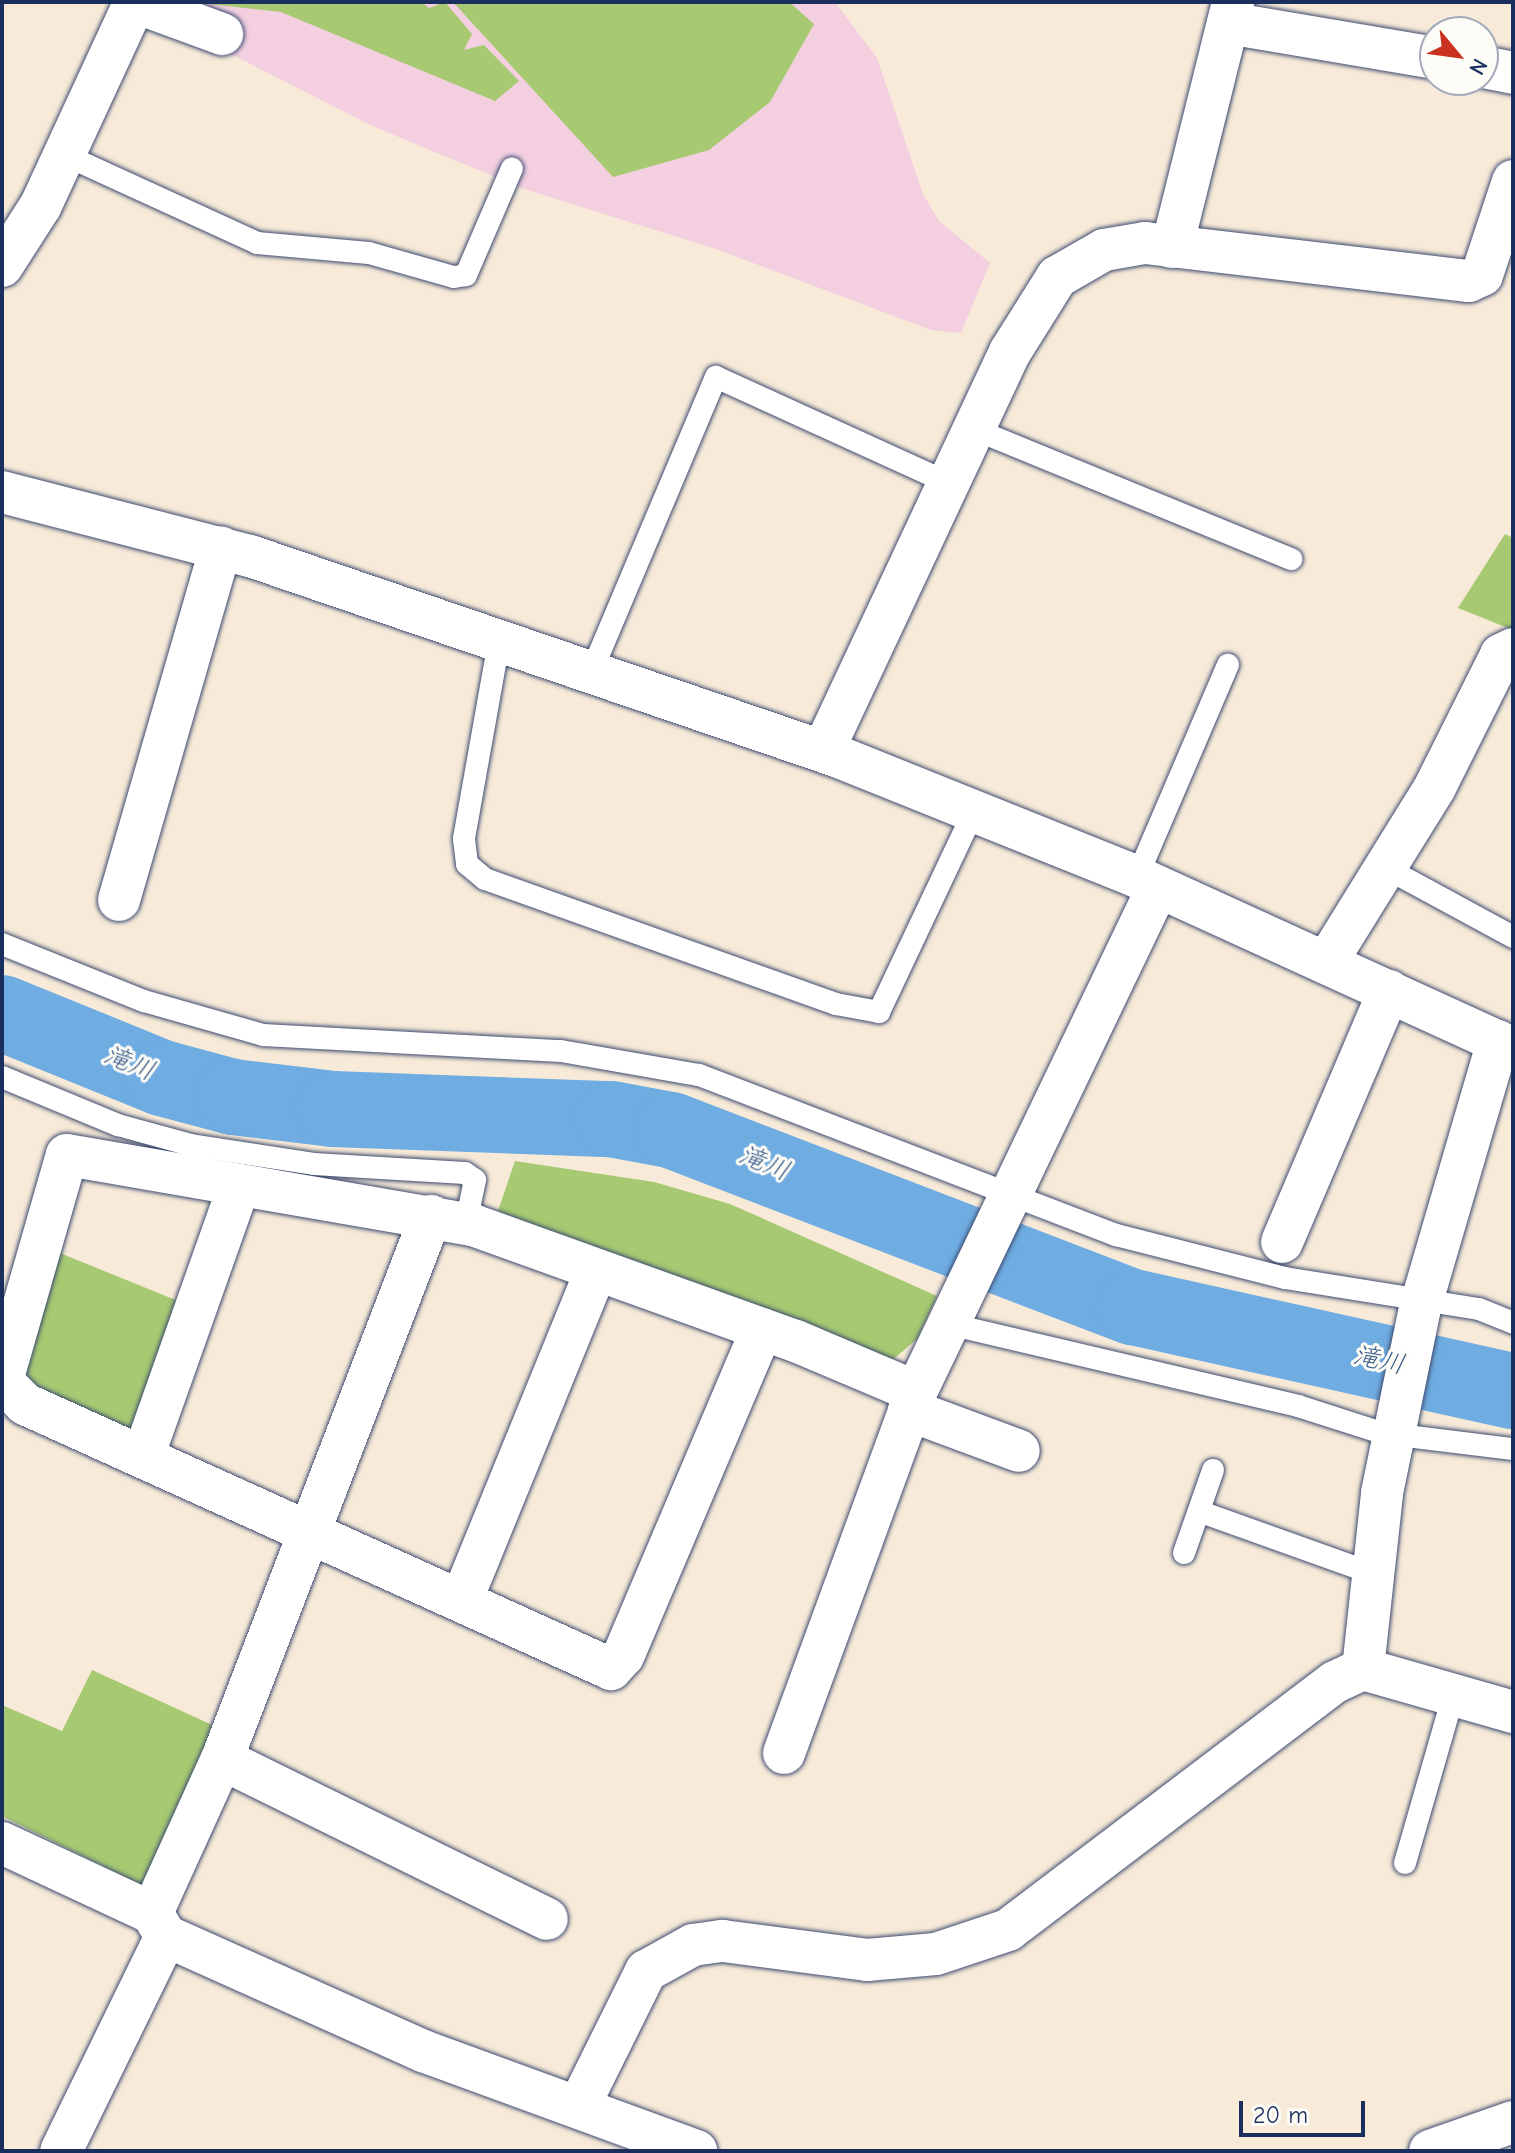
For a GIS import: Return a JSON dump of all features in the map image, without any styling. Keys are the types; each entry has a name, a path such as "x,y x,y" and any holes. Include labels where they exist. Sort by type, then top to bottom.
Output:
{"street":[{"path":"2,266 65,155 135,2 178,10 222,34"},
{"path":"1172,247 1230,13 1419,54"},
{"path":"823,751 1026,321 1057,277 1124,244 1469,281 1482,275 1513,181"},
{"path":"2,492 221,547 500,636 823,751 1147,882 1505,1044 1422,1303 1371,1573 1363,1669"},
{"path":"119,900 221,547"},
{"path":"1326,963 1386,868 1501,655 1513,649"},
{"path":"784,1753 912,1401 1008,1198 1147,882"},
{"path":"1282,1242 1389,991"},
{"path":"762,1329 623,1656 611,1669 25,1404 2,1381 67,1155 449,1219 762,1329 1019,1451"},
{"path":"143,1457 239,1186"},
{"path":"61,2151 159,1925 305,1529 449,1219"},
{"path":"462,1599 596,1270"},
{"path":"579,2106 646,1971 693,1945 723,1941 867,1960 936,1954 1008,1930 1335,1682 1363,1669 1513,1712"},
{"path":"222,1759 547,1919"},
{"path":"2,1843 159,1925 423,2051 696,2151"},
{"path":"1430,2151 1513,2122"}],"lane":[{"path":"65,155 257,243 369,253 454,277 466,275 512,168"},
{"path":"593,668 676,457 716,377 949,483"},
{"path":"974,429 1291,559"},
{"path":"500,636 464,839 467,864 485,879 836,1004 879,1012 974,811"},
{"path":"1147,882 1228,665"},
{"path":"1386,868 1513,937"},
{"path":"2,944 157,1006 263,1035 561,1051 699,1075 1008,1198 1116,1235 1198,1259 1513,1323"},
{"path":"2,1077 118,1125 191,1145 314,1164 465,1173 475,1180 449,1219"},
{"path":"953,1315 1397,1428 1513,1449"},
{"path":"1184,1553 1201,1512 1213,1470"},
{"path":"1201,1512 1371,1573"},
{"path":"1405,1863 1454,1693"}],"shaded area":[{"path":"209,2 835,2 877,58 923,194 939,221 990,263 961,333 931,330 716,249 524,189 370,125 192,34"}],"green space":[{"path":"421,2 429,8 445,2 472,34 464,50 484,45 519,81 495,101 281,12 208,4"},
{"path":"453,2 789,2 814,24 770,102 709,150 613,177"},
{"path":"1505,534 1513,538 1513,630 1458,608"},
{"path":"515,1161 654,1182 730,1204 937,1296 917,1339 890,1362 498,1211"},
{"path":"55,1251 183,1303 133,1432 27,1391 19,1365"},
{"path":"92,1670 221,1729 150,1889 2,1816 2,1705 62,1731"}],"waterway":[{"name":"滝川","path":"2,1013 162,1078 233,1097 333,1109 611,1119 671,1130 1133,1307 1513,1391"}]}
